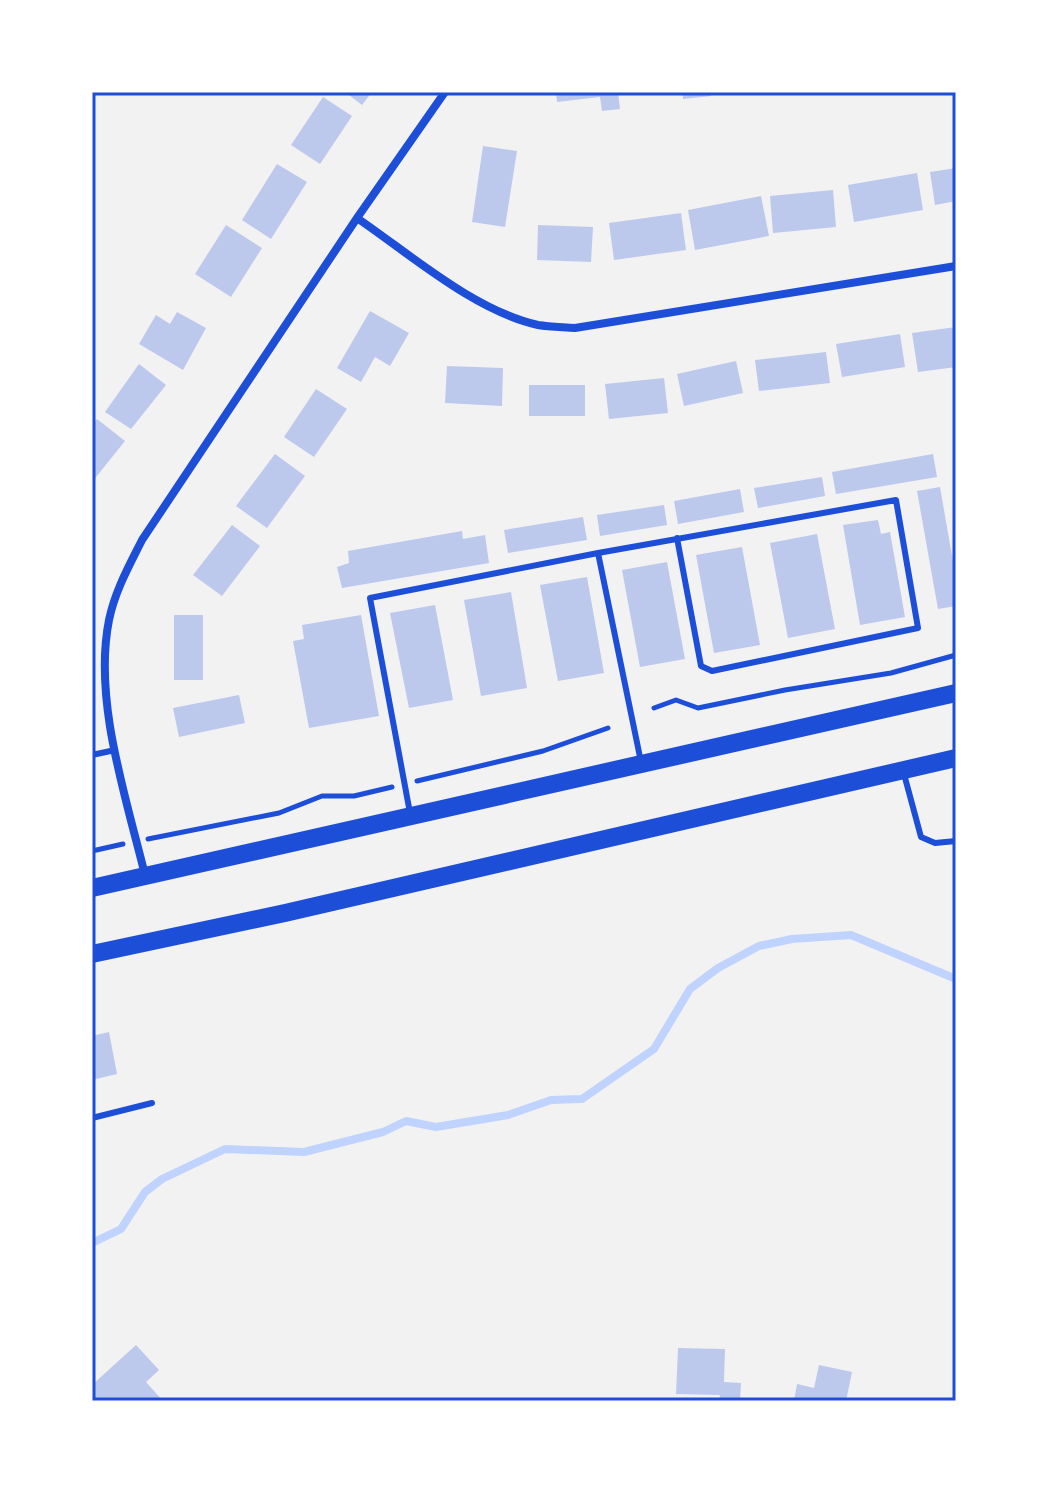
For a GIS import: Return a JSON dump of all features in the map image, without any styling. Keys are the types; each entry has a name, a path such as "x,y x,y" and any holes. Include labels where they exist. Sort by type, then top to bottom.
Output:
{"main road":[{"path":"92,888 956,693"},
{"path":"92,954 285,913 956,758"}],"street":[{"path":"145,876 115,750 106,693 104,655 110,618 122,578 142,540 445,92"},
{"path":"357,218 466,293 501,311 538,324 575,328 956,266"}],"lane":[{"path":"411,817 370,598 677,538 896,500 918,628 712,671 701,666 677,538"},
{"path":"598,553 642,765"},
{"path":"92,755 115,750"},
{"path":"903,770 921,837 935,843 956,841"},
{"path":"92,1118 152,1103"}],"path":[{"path":"654,708 676,700 698,708 891,673 956,655"},
{"path":"92,851 279,813 322,796 354,796 543,751 608,728"}],"building":[{"path":"345,92 372,92 362,105"},
{"path":"556,92 618,92 620,109 602,111 600,97 557,102"},
{"path":"683,92 711,92 711,96 683,99"},
{"path":"323,97 352,116 320,164 291,145"},
{"path":"483,146 517,151 505,227 472,222"},
{"path":"277,164 307,182 271,239 242,220"},
{"path":"956,168 956,201 935,205 930,172"},
{"path":"917,173 923,210 854,222 848,185"},
{"path":"833,190 836,227 773,233 770,196"},
{"path":"761,196 769,236 695,250 688,210"},
{"path":"681,213 686,250 614,260 609,223"},
{"path":"226,225 262,248 231,297 195,274"},
{"path":"538,225 593,227 591,262 537,260"},
{"path":"370,311 409,333 390,366 375,357 361,382 337,368"},
{"path":"177,312 206,328 183,370 139,344 156,315 170,324"},
{"path":"956,327 956,367 918,372 912,333"},
{"path":"900,334 905,367 842,377 836,344"},
{"path":"826,352 830,383 759,391 755,360"},
{"path":"736,361 743,393 684,406 677,374"},
{"path":"139,364 166,385 131,429 105,412"},
{"path":"447,366 503,368 502,406 445,403"},
{"path":"664,378 668,413 609,419 605,384"},
{"path":"529,385 585,385 585,416 529,416"},
{"path":"316,389 347,409 314,457 284,437"},
{"path":"97,419 125,441 92,482 92,425"},
{"path":"275,454 305,476 267,528 236,506"},
{"path":"933,454 937,477 836,494 832,472"},
{"path":"822,477 825,496 758,508 754,488"},
{"path":"940,487 956,579 956,606 938,609 917,491"},
{"path":"740,489 744,512 678,524 674,501"},
{"path":"664,505 667,525 600,536 597,515"},
{"path":"583,517 587,540 508,553 504,530"},
{"path":"878,520 881,534 890,532 905,617 860,625 843,525"},
{"path":"232,525 260,546 222,596 193,575"},
{"path":"462,531 463,539 485,535 489,563 342,588 337,567 349,563 348,551"},
{"path":"817,534 835,629 788,638 770,543"},
{"path":"742,547 760,645 714,653 696,555"},
{"path":"667,562 685,659 640,667 622,570"},
{"path":"587,577 604,673 558,681 540,585"},
{"path":"511,592 527,688 481,696 464,600"},
{"path":"435,605 453,700 409,708 390,613"},
{"path":"174,615 203,615 203,680 174,680"},
{"path":"361,615 379,716 309,728 293,641 304,639 302,625"},
{"path":"239,695 245,723 179,737 173,708"},
{"path":"109,1032 117,1074 92,1080 92,1036"},
{"path":"136,1345 159,1370 146,1382 163,1401 92,1401 92,1385"},
{"path":"678,1348 725,1349 724,1382 741,1383 740,1401 719,1401 720,1395 676,1394"},
{"path":"819,1365 852,1372 846,1401 794,1401 797,1384 814,1388"}],"waterway":[{"path":"92,1243 121,1229 145,1192 162,1179 225,1149 304,1152 383,1132 406,1121 436,1127 508,1115 551,1100 582,1099 654,1049 690,989 718,968 759,946 792,939 851,935 956,979"}]}
